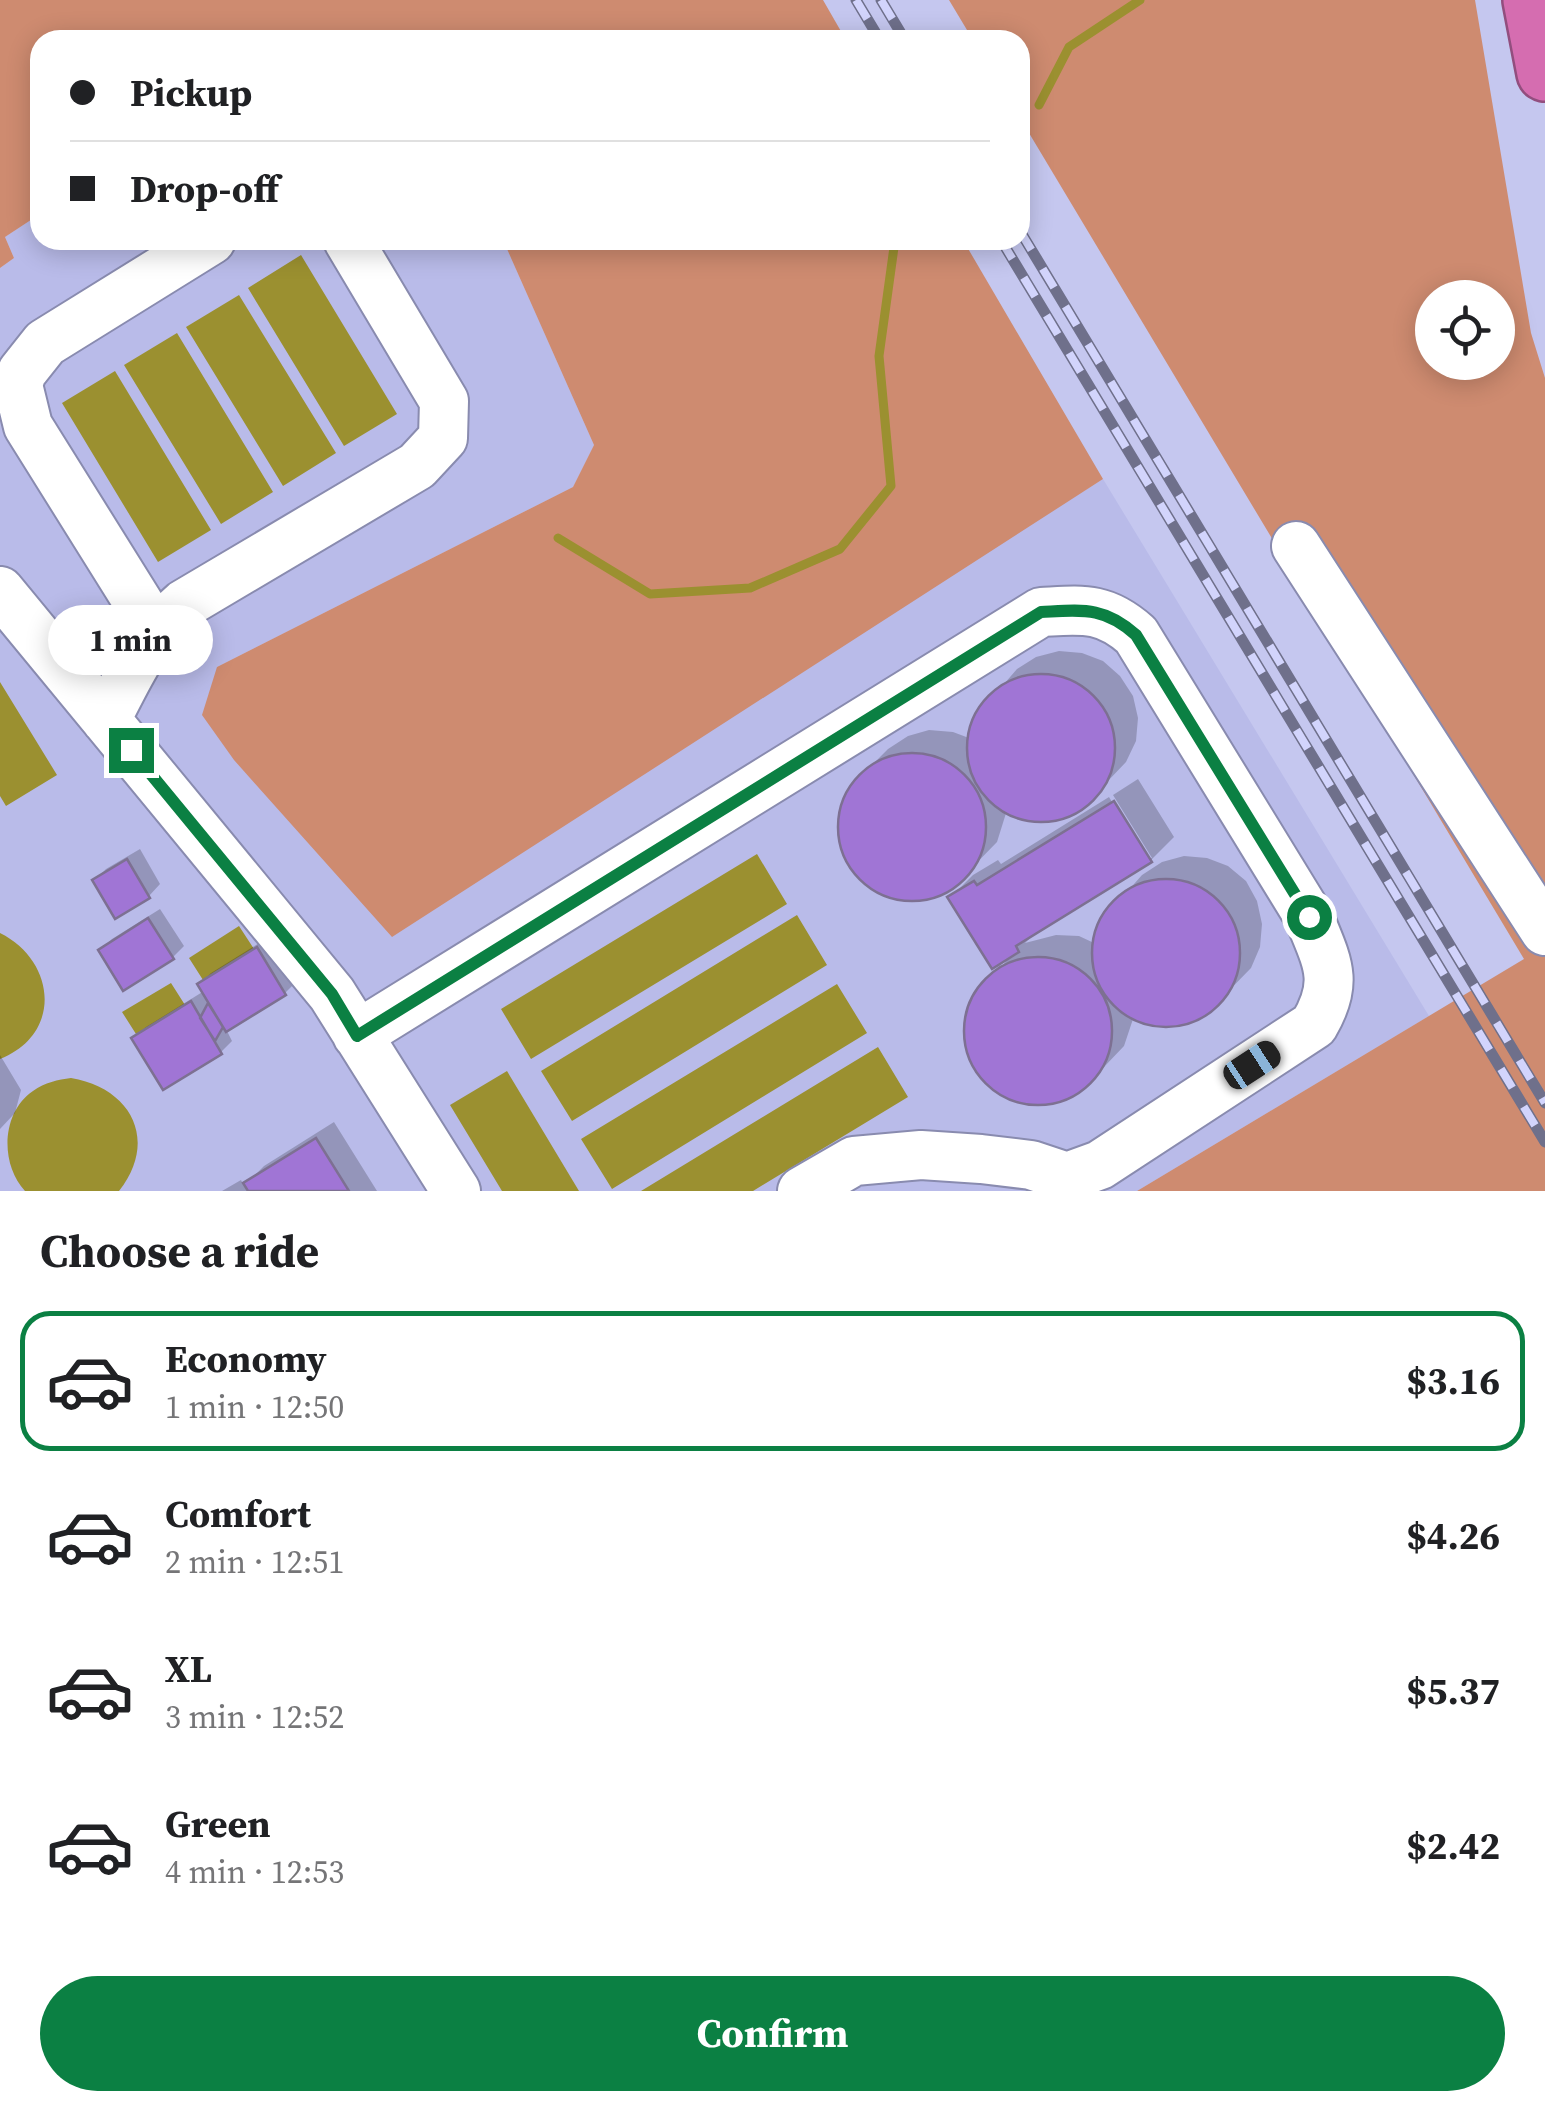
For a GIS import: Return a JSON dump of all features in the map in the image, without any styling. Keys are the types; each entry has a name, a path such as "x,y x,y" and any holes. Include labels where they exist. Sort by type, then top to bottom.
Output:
{"highway":[{"path":"1531,0 1545,73"}],"lane":[{"path":"156,631 28,426 18,385 22,372 45,343 195,250"},
{"path":"106,720 143,648 184,604 417,466 443,438 444,401 354,250"},
{"path":"1296,546 1545,931"},
{"path":"0,591 332,994 456,1191"},
{"path":"357,1036 1041,612 1090,609 1118,619 1136,635 1309,917 1329,966 1328,1001 1314,1026 1100,1165 1067,1177 1031,1165 921,1156 854,1161 802,1191"}],"shaded area":[{"path":"0,0 823,0 840,30 30,30 30,221 5,237 14,258 0,268"},
{"path":"949,0 1475,0 1531,333 1545,378 1545,1191 1137,1191 1524,959 1030,135 1030,30 967,30"},
{"path":"30,221 30,250 507,250 594,445 573,487 217,667 980,556 1103,479 1429,1016 1137,1191 0,1191 0,268 14,258 5,237"},
{"path":"507,250 969,250 1103,479 392,937 234,760 202,715 217,667 573,487 594,445"},
{"path":"301,255 397,414 344,446 248,288"},
{"path":"239,295 336,453 283,486 186,327"},
{"path":"177,333 273,492 221,524 124,365"},
{"path":"115,371 211,530 158,562 62,403"},
{"path":"0,682 57,775 6,806 0,796"},
{"path":"757,854 787,904 531,1059 501,1009"},
{"path":"797,915 827,965 572,1121 541,1071"},
{"path":"239,926 254,949 203,980 189,958"},
{"path":"0,933 19,945 32,961 45,997 34,1033 20,1048 0,1059"},
{"path":"171,983 185,1005 136,1034 122,1012"},
{"path":"837,984 867,1033 612,1189 581,1139"},
{"path":"878,1047 908,1097 753,1191 641,1191"},
{"path":"507,1071 579,1191 502,1191 450,1105"},
{"path":"71,1078 109,1093 132,1119 137,1153 119,1191 25,1191 11,1167 10,1125 22,1101 42,1085"}],"building":[{"path":"1041,674 1069,680 1093,696 1109,720 1115,748 1109,776 1093,800 1069,816 1041,822 1013,816 989,800 973,776 967,748 973,720 989,696 1013,680"},
{"path":"912,753 940,759 964,775 980,799 986,827 980,855 964,879 940,895 912,901 884,895 860,879 844,855 838,827 844,799 860,775 884,759"},
{"path":"1114,801 1152,862 1016,946 1019,952 992,969 947,897 974,881 977,885"},
{"path":"127,859 150,898 115,919 92,880"},
{"path":"1166,879 1194,885 1218,901 1234,925 1240,953 1234,981 1218,1005 1194,1021 1166,1027 1138,1021 1114,1005 1098,981 1092,953 1098,925 1114,901 1138,885"},
{"path":"148,918 174,959 123,991 98,950"},
{"path":"257,947 286,995 226,1032 197,984"},
{"path":"1038,957 1066,963 1090,979 1106,1003 1112,1031 1106,1059 1090,1083 1066,1099 1038,1105 1010,1099 986,1083 970,1059 964,1031 970,1003 986,979 1010,963"},
{"path":"191,1001 222,1054 163,1090 131,1038"},
{"path":"208,1003 223,1027 215,1041 200,1018"},
{"path":"316,1138 349,1191 248,1191 243,1183"}],"waterway":[{"path":"1039,105 1069,47 1140,0"},
{"path":"558,538 650,594 750,588 840,549 891,486 879,356 894,250"}],"railway":[{"path":"856,0 874,30"},
{"path":"881,0 899,30"},
{"path":"1030,248 1545,1103"},
{"path":"1007,250 1545,1142"}],"route":[{"path":"131,750 332,994 357,1036 1041,612 1090,609 1118,619 1136,635 1309,917"}]}
